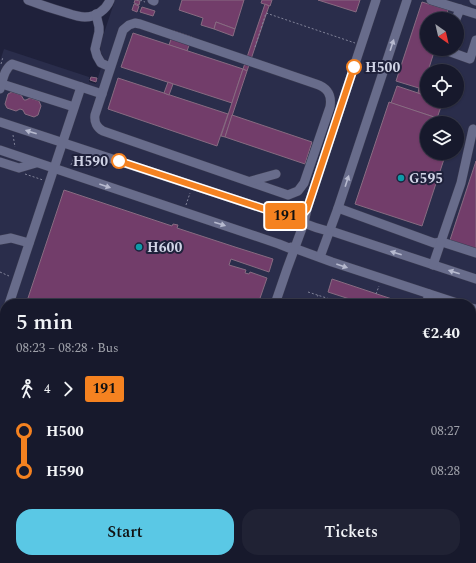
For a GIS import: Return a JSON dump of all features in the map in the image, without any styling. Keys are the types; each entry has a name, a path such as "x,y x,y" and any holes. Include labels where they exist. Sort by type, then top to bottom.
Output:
{"street":[{"path":"28,0 53,9 85,17 96,14 104,9 110,0"},
{"path":"277,299 304,223 307,209 376,0"},
{"path":"320,258 407,0"},
{"path":"431,0 476,14"},
{"path":"96,14 99,27 95,46 96,52 101,63 110,67"},
{"path":"135,23 323,87 329,95 330,107 301,189 296,193 288,194 101,130 96,125 94,118 110,67 123,30 129,25 135,23"},
{"path":"462,56 470,59 476,40"},
{"path":"74,107 1,86 8,66 12,64 102,94"},
{"path":"11,299 81,87"},
{"path":"0,122 476,279"},
{"path":"433,265 461,183 473,129"},
{"path":"0,150 32,164 54,169 279,244 290,246 320,258 444,299"},
{"path":"0,157 24,165 32,164"},
{"path":"0,162 19,168 32,164"},
{"path":"251,182 276,174"},
{"path":"338,208 434,243 442,242 476,253"},
{"path":"292,218 297,218 302,215 307,209"},
{"path":"0,240 11,238 29,243"},
{"path":"428,299 429,294"}],"path":[{"path":"255,47 266,13 361,45"},
{"path":"0,67 3,57"},
{"path":"13,155 15,148 13,133 14,126"},
{"path":"68,174 78,147"},
{"path":"183,212 192,185"},
{"path":"0,272 18,278"},
{"path":"308,292 330,299"},
{"path":"317,299 318,295"}],"shaded area":[{"path":"115,0 476,0 476,299 0,299 0,61 4,49 89,77 89,82 96,84 104,58 101,53 100,45"}],"building":[{"path":"135,0 140,1 139,5 134,3"},
{"path":"182,0 244,0 235,29 216,22 214,29 201,25 203,18 179,10"},
{"path":"262,0 272,0 270,6 261,3"},
{"path":"318,0 360,0 356,12"},
{"path":"422,2 448,10 447,12 420,12 420,56 433,56 430,64 420,64 420,88 396,81"},
{"path":"134,4 139,6 137,12 132,10"},
{"path":"265,4 269,6 247,71 243,69"},
{"path":"142,7 155,11 153,16 140,12"},
{"path":"216,22 235,29 233,36 214,29"},
{"path":"174,31 192,37 187,51 169,45"},
{"path":"133,33 243,69 232,103 121,67"},
{"path":"243,69 247,71 225,137 221,136"},
{"path":"91,77 97,78 96,82 90,80"},
{"name":"H590","path":"118,78 228,114 217,146 108,109"},
{"path":"168,82 173,84 169,95 164,93"},
{"path":"397,86 420,94 420,108 441,108 438,116 431,116 391,103"},
{"path":"12,92 21,95 24,100 30,98 39,101 41,106 38,115 34,117 25,114 23,110 20,109 16,111 7,108 5,104 8,94"},
{"name":"G595","path":"389,102 431,116 420,116 420,160 444,160 422,226 355,204"},
{"path":"232,115 312,142 305,164 225,137"},
{"path":"476,161 476,249 450,240"},
{"name":"H600","path":"64,190 172,226 173,224 178,225 177,228 273,259 269,272 231,259 229,265 246,270 245,273 249,274 250,272 267,278 260,299 28,299"},
{"path":"332,279 392,299 350,299 328,292"}],"bus line":[{"name":"191","path":"119,161 292,218 297,218 307,209 354,67"}],"place":[{"name":"H500","path":"354,67"},
{"name":"H590","path":"119,161"},
{"name":"G595","path":"401,178"},
{"name":"H600","path":"139,247"}]}
